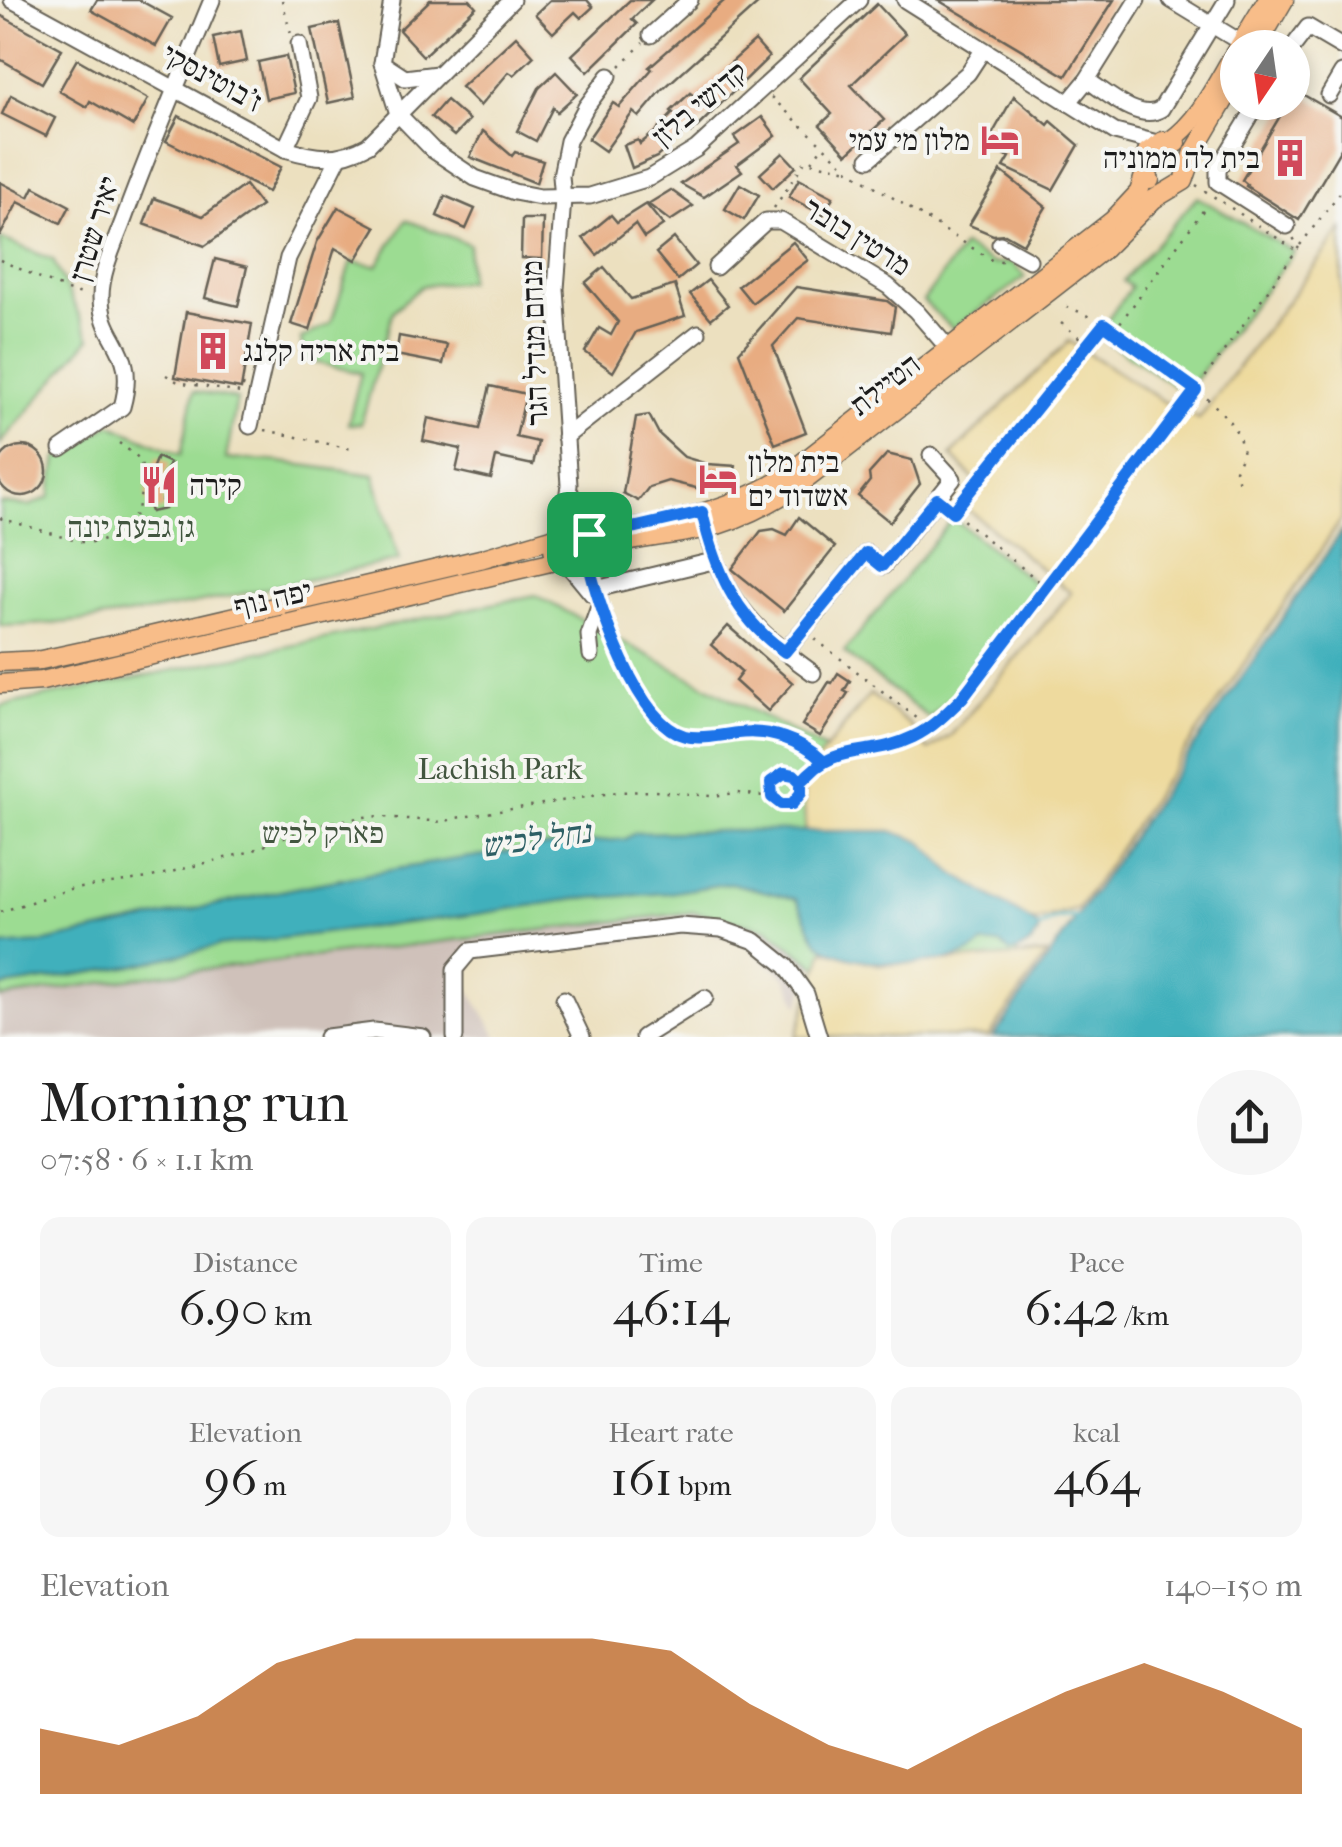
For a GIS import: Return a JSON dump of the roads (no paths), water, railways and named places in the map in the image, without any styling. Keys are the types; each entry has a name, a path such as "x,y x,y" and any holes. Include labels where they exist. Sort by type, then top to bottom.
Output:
{"main road":[{"path":"1252,30 1267,0"},
{"path":"1258,30 1284,0"},
{"path":"1163,142 1182,146 1183,176 1153,183 1144,169 1147,152 1163,142 1184,130 1220,80"},
{"name":"הטיילת","path":"1046,283 1104,249 1183,176 1220,108"},
{"name":"הטיילת","path":"575,546 637,527 704,520 780,480 954,356 1046,283 1139,192 1144,169"},
{"name":"יפה נוף","path":"0,662 58,656 480,558 575,546"},
{"name":"יפה נוף","path":"0,684 42,682 248,633 575,546"}],"street":[{"name":"ז'בוטינסקי","path":"12,0 285,149 310,157 340,157"},
{"name":"יאיר שטרן","path":"61,449 122,407 127,365 104,320 100,298 112,253 212,0"},
{"path":"392,0 382,63 398,114"},
{"path":"250,426 284,269 300,230 340,157 368,145 512,0"},
{"path":"651,35 690,0"},
{"name":"קדושי בלזן","path":"398,114 434,150 474,178 514,192 563,199 627,187 672,166 696,149 859,0"},
{"path":"904,0 1114,132 1144,169"},
{"path":"1068,103 1137,0"},
{"path":"1171,0 1220,30"},
{"path":"1087,80 1141,113 1154,113 1227,0"},
{"path":"1306,30 1308,27 1342,47"},
{"path":"285,149 310,98 298,44"},
{"path":"869,159 968,73 984,50"},
{"path":"382,63 404,78 437,74"},
{"path":"1328,95 1342,74"},
{"name":"מנחם מנדל הגר","path":"575,546 556,288 563,199 561,176 568,141 609,76"},
{"path":"1248,120 1218,168 1218,182 1286,226"},
{"path":"1114,132 1163,142"},
{"path":"310,157 323,191"},
{"name":"מרטין בובר","path":"716,267 766,220 792,226 888,286 916,310 954,356"},
{"path":"1000,244 1029,260"},
{"path":"565,437 698,333"},
{"path":"785,652 866,553 882,566 953,479 931,455"},
{"path":"704,520 714,561 747,616 813,673"},
{"path":"575,546 598,597 608,632"},
{"path":"598,597 714,561"},
{"path":"591,654 589,634 598,597"},
{"path":"243,612 248,633"},
{"path":"455,1037 455,969 474,950 700,926 748,938 781,960 806,994 819,1037"},
{"path":"643,1037 705,998"},
{"path":"564,999 582,1037"},
{"path":"342,1037 374,1031 422,1037"}],"water":[{"path":"1342,531 1342,1037 993,1037 1003,1024"},
{"path":"891,831 921,841 954,874 1033,922 1038,933 1029,945 1011,953 1001,944 982,944 969,953 927,963 875,962 831,951 817,941 796,899 730,883 669,893 575,899 218,946 132,966 0,987 0,946 41,943 259,895 478,856 625,839 635,833"}],"waterway":[{"name":"נחל לכיש","path":"1039,928 1056,919 1076,918"}],"place":[{"name":"מלון מי עמי","path":"1000,140"},
{"name":"בית לה ממוניה","path":"1290,158"},
{"name":"בית אריה קלנג","path":"213,351"},
{"name":"בית מלון אשדוד ים","path":"718,479"},
{"name":"קירה","path":"159,485"}],"park label":[{"name":"גן גבעת יונה","path":"131,527"},
{"name":"Lachish Park","path":"500,769"},
{"name":"פארק לכיש","path":"323,833"}]}
